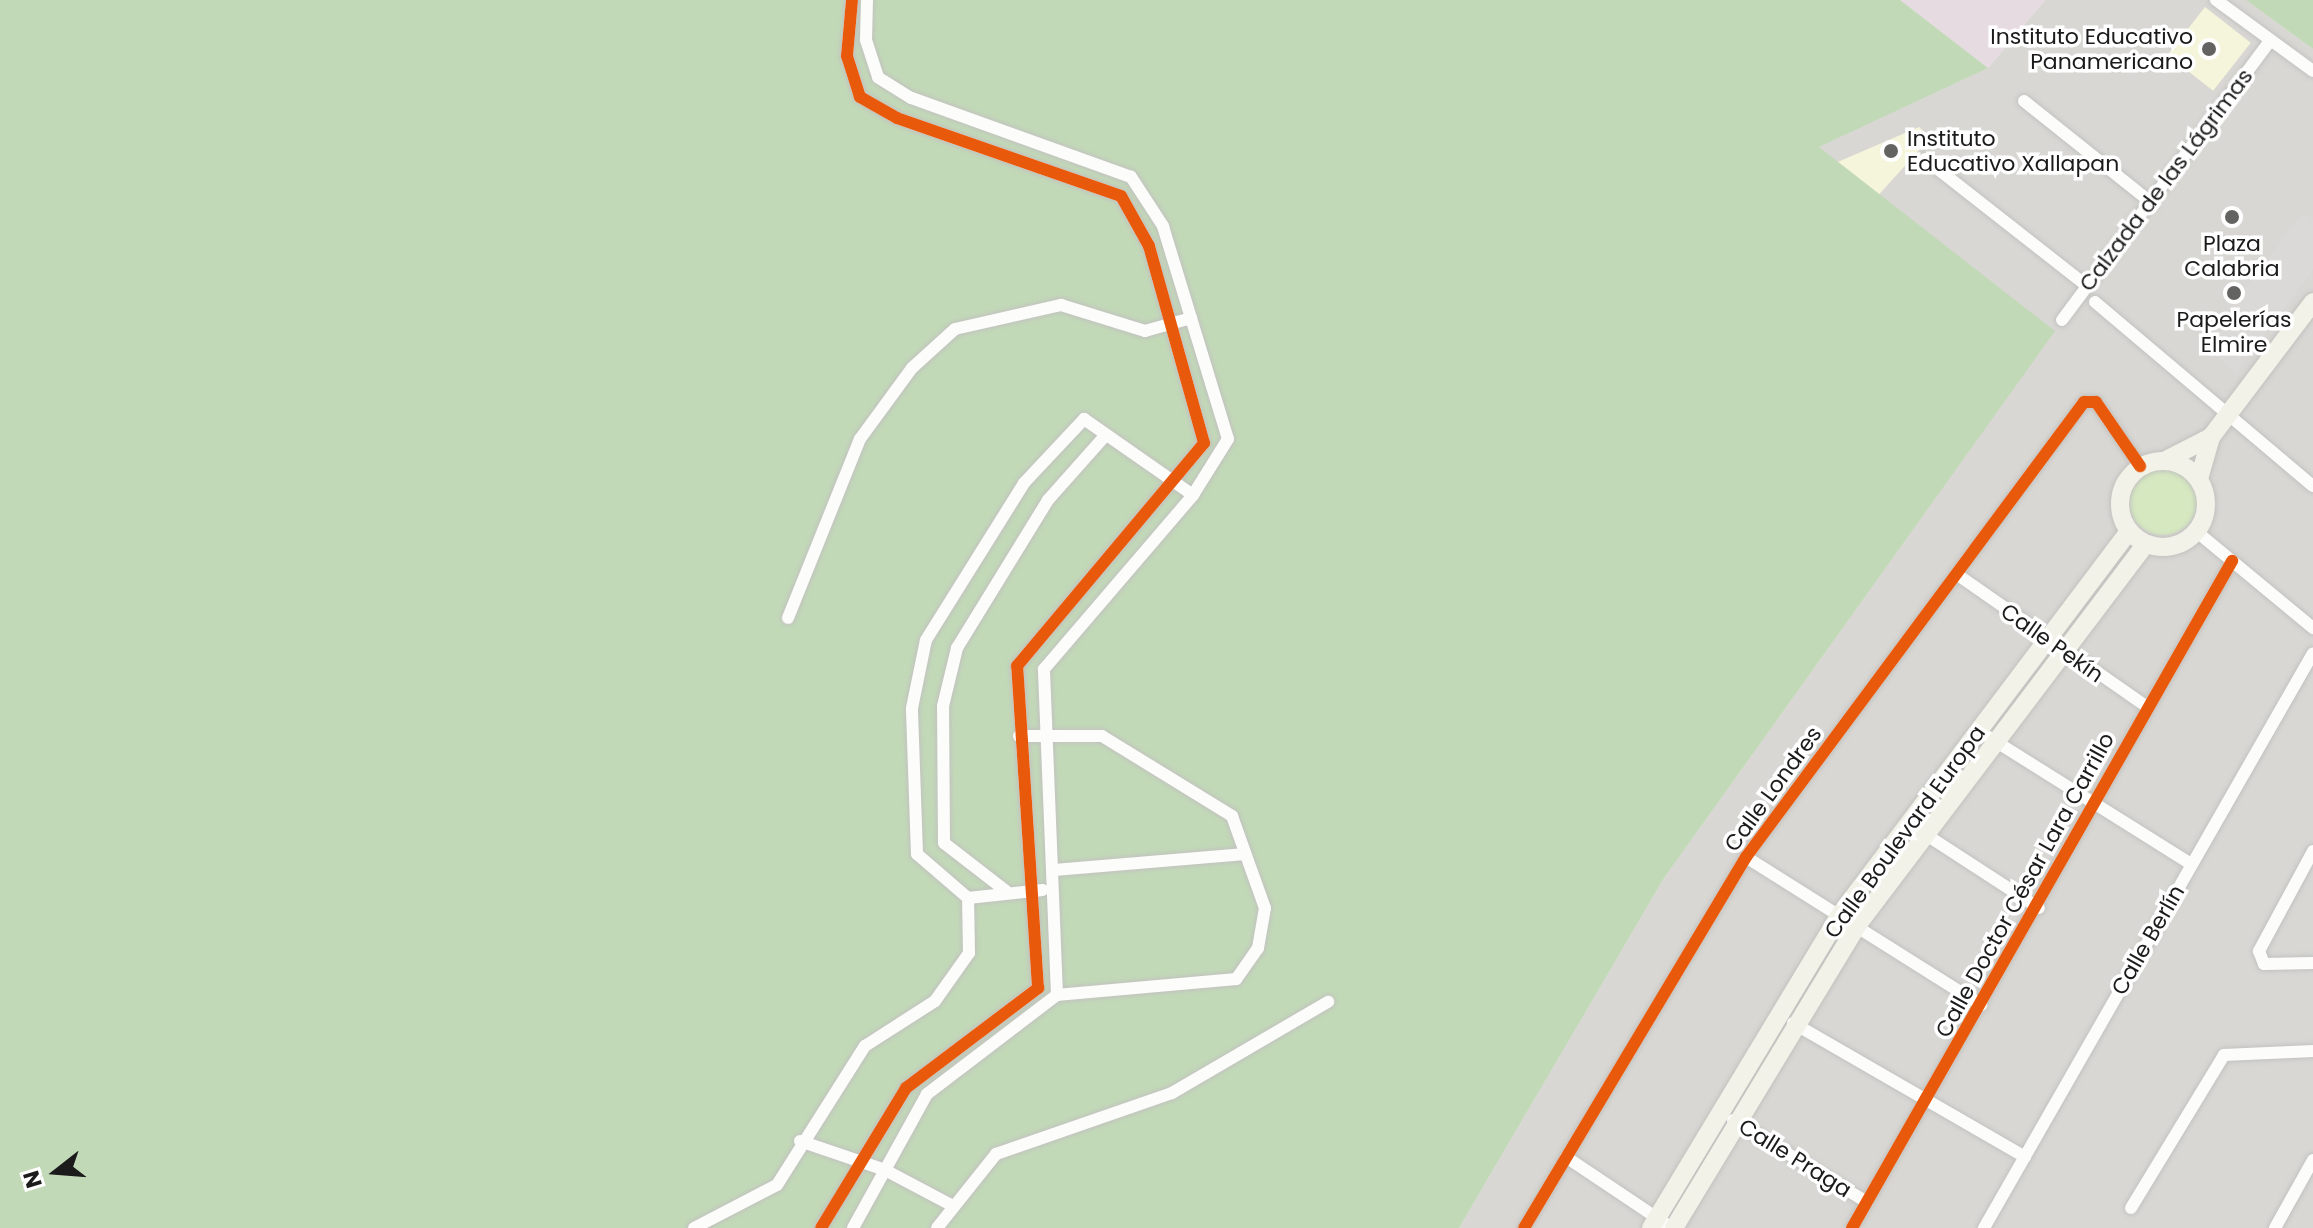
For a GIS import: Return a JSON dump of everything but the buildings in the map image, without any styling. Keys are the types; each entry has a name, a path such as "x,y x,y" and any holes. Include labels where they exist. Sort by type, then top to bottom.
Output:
{"main road":[{"path":"2211,437 2166,460 2140,466 2122,489 2129,531 2146,544 2173,546 2197,532 2207,506 2199,479 2211,437 2313,302"},
{"path":"2166,460 2199,479"},
{"name":"Calle Boulevard Europa","path":"1664,1226 1789,1020 1856,927 1916,829 1985,735 2054,649 2129,531"},
{"name":"Calle Boulevard Europa","path":"2090,596 2146,544"},
{"name":"Calle Boulevard Europa","path":"1789,1020 1839,916 1916,829"}],"street":[{"path":"821,1228 906,1088 1038,988 1036,891 1019,736 1017,666 1172,487 1204,443 1149,246 1121,196 897,118 860,97 847,56 852,0"},
{"path":"867,0 866,40 878,77 911,98 1131,177 1163,226 1228,439 1193,495 1044,669 1057,995"},
{"path":"2216,0 2313,71"},
{"name":"Calzada de las Lágrimas","path":"2062,320 2271,40"},
{"path":"2024,101 2152,203"},
{"path":"1925,159 2087,286"},
{"path":"2095,302 2313,486"},
{"path":"788,618 860,439 912,368 955,329 1061,305 1145,331 1191,318"},
{"name":"Calle Londres","path":"1524,1228 1746,857 2090,400 2140,466"},
{"path":"694,1228 777,1185 800,1141 865,1046 935,1001 969,953 968,898 917,854 912,708 926,640 1024,483 1084,419 1103,438 1172,487 1193,495"},
{"path":"1006,891 944,843 943,706 957,648 1048,500 1103,438"},
{"path":"2197,532 2313,628"},
{"name":"Calle Doctor César Lara Carrillo","path":"1852,1228 2039,908 2093,803 2232,561"},
{"name":"Calle Pekín","path":"1958,575 2054,649 2147,707"},
{"name":"Calle Berlín","path":"1984,1228 2313,653"},
{"path":"1985,735 2191,864"},
{"path":"853,1228 927,1094 1057,995 1236,979 1258,948 1265,908 1232,816 1102,736 1019,736"},
{"path":"1916,829 2039,908"},
{"path":"2313,851 2259,959 2313,963"},
{"path":"1054,870 1245,854"},
{"path":"1746,857 1981,1005"},
{"path":"968,898 1006,891 1054,888"},
{"path":"937,1228 996,1154 1172,1093 1328,1002"},
{"path":"1789,1020 1924,1104 2025,1157"},
{"path":"2131,1208 2224,1055 2313,1051"},
{"name":"Calle Praga","path":"1730,1119 1867,1202"},
{"path":"800,1141 885,1170 953,1206"},
{"path":"1566,1157 1664,1226"},
{"path":"2275,1228 2313,1160"}],"shaded area":[{"path":"0,0 1900,0 1988,68 1819,147 2055,331 1664,878 1459,1228 0,1228"},
{"path":"1900,0 2045,0 1988,68"},
{"path":"2045,0 2246,0 2313,49 2313,1228 1459,1228 1664,878 2054,332 1818,147 1988,68"},
{"path":"2246,0 2313,0 2313,49"},
{"name":"Instituto Educativo Panamericano","path":"2205,7 2251,43 2213,91 2167,55"},
{"name":"Instituto Educativo Xallapan","path":"1919,127 1930,138 1874,200 1833,164"},
{"path":"2303,213 2313,220 2313,270 2236,372 2202,345"}],"green space":[{"path":"2156,467 2170,467 2182,472 2192,482 2197,501 2192,520 2182,530 2170,535 2156,535 2144,530 2134,520 2129,508 2129,494 2134,482 2144,472"}],"cycle path":[{"path":"821,1228 906,1088 1038,988 1017,666 1204,443 1149,246 1121,196 897,118 860,97 847,56 852,0"},
{"path":"1524,1228 1746,857 2084,402 2096,402 2140,466"},
{"path":"1852,1228 2232,561"}],"place":[{"name":"Instituto Educativo Panamericano","path":"2209,49"},
{"name":"Instituto Educativo Xallapan","path":"1891,151"},
{"name":"Plaza Calabria","path":"2232,217"},
{"name":"Papelerías Elmire","path":"2234,293"}]}
